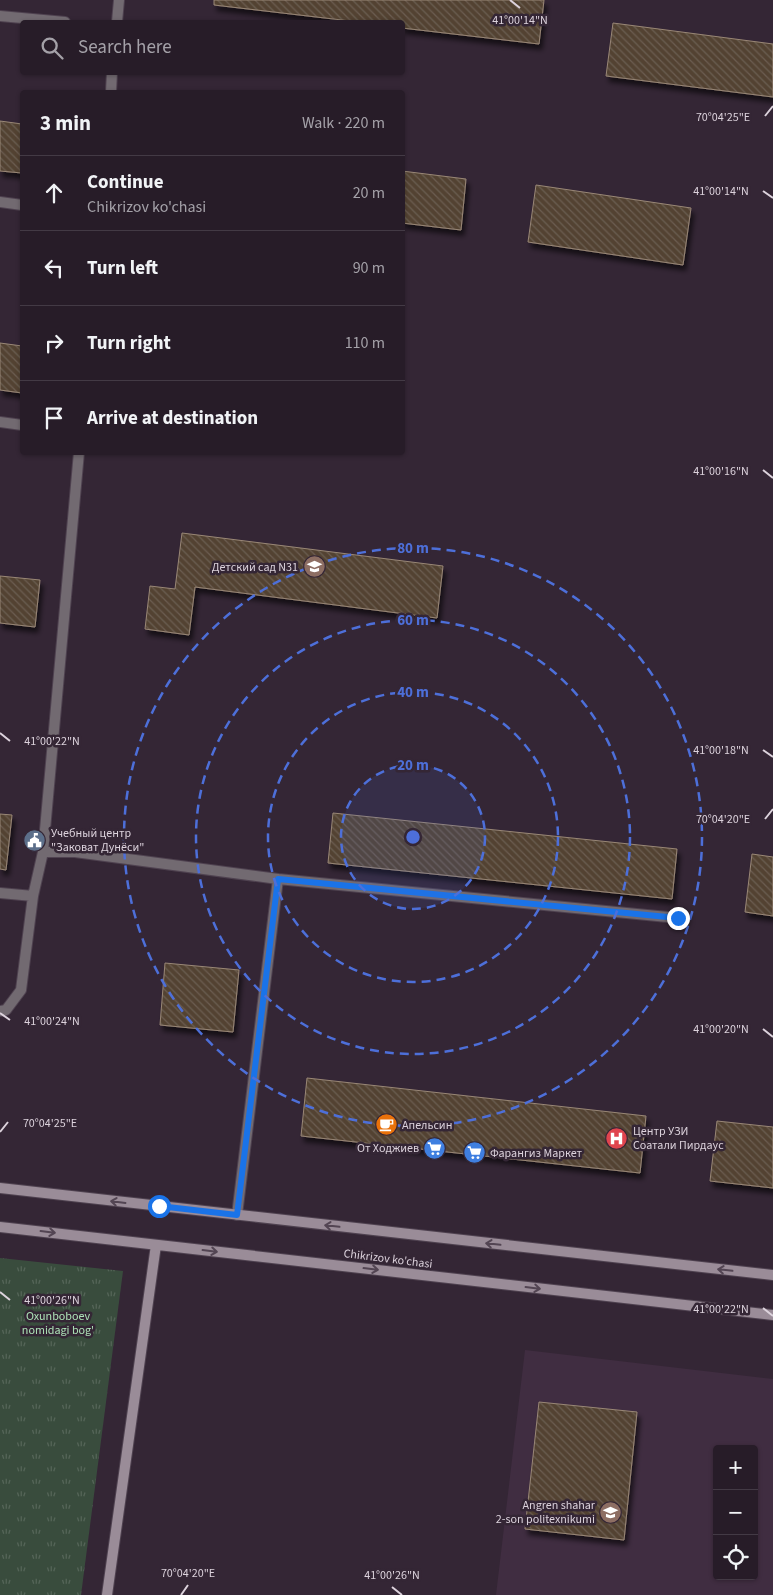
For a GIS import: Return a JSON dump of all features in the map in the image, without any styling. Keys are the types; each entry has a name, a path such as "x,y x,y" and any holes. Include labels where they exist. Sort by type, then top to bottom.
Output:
{"main road":[{"path":"0,1188 773,1275"},
{"name":"Chikrizov ko'chasi","path":"0,1227 773,1315"},
{"path":"107,1595 156,1245"}],"lane":[{"path":"117,20 119,0"},
{"path":"0,16 44,20"},
{"path":"110,90 112,75"},
{"path":"0,202 20,205"},
{"path":"0,422 20,425"},
{"path":"0,1011 6,1010 21,990 33,896 44,852 79,455"},
{"path":"44,852 76,852 278,879 678,918"},
{"path":"237,1215 278,879"},
{"path":"0,893 33,896"}],"shaded area":[{"name":"Angren shahar 2-son politexnikumi","path":"525,1350 773,1379 773,1595 496,1595"}],"green space":[{"name":"Oxunboboev nomidagi bog'","path":"0,1258 123,1271 81,1595 0,1595"}],"building":[{"path":"214,0 544,0 539,44 405,28 405,20 342,20 214,5"},
{"path":"613,23 773,44 773,97 606,76"},
{"path":"0,121 20,124 20,173 0,171"},
{"path":"405,171 466,179 461,230 405,223"},
{"path":"536,185 691,208 683,265 528,242"},
{"path":"0,343 20,346 20,393 0,390"},
{"path":"182,533 443,566 437,618 195,587 189,635 145,629 150,586 175,589"},
{"path":"0,576 40,580 35,627 0,623"},
{"path":"333,813 677,849 672,899 328,863"},
{"path":"0,814 12,815 6,870 0,869"},
{"path":"752,854 773,857 773,916 745,912"},
{"path":"165,963 239,970 233,1032 160,1025"},
{"path":"307,1078 646,1116 640,1173 301,1136"},
{"path":"717,1121 773,1127 773,1188 710,1181"},
{"path":"539,1402 637,1412 624,1540 525,1529"}],"place":[{"name":"Детский сад N31","path":"314,567"},
{"name":"Учебный центр \"Заковат Дунёси\"","path":"35,840"},
{"name":"Апельсин","path":"386,1125"},
{"name":"Центр УЗИ Соатали Пирдаус","path":"617,1138"},
{"name":"От Ходжиев","path":"435,1148"},
{"name":"Фарангиз Маркет","path":"474,1153"},
{"name":"Angren shahar 2-son politexnikumi","path":"611,1512"}],"route":[{"path":"159,1206 237,1215 278,879 678,918"}]}
